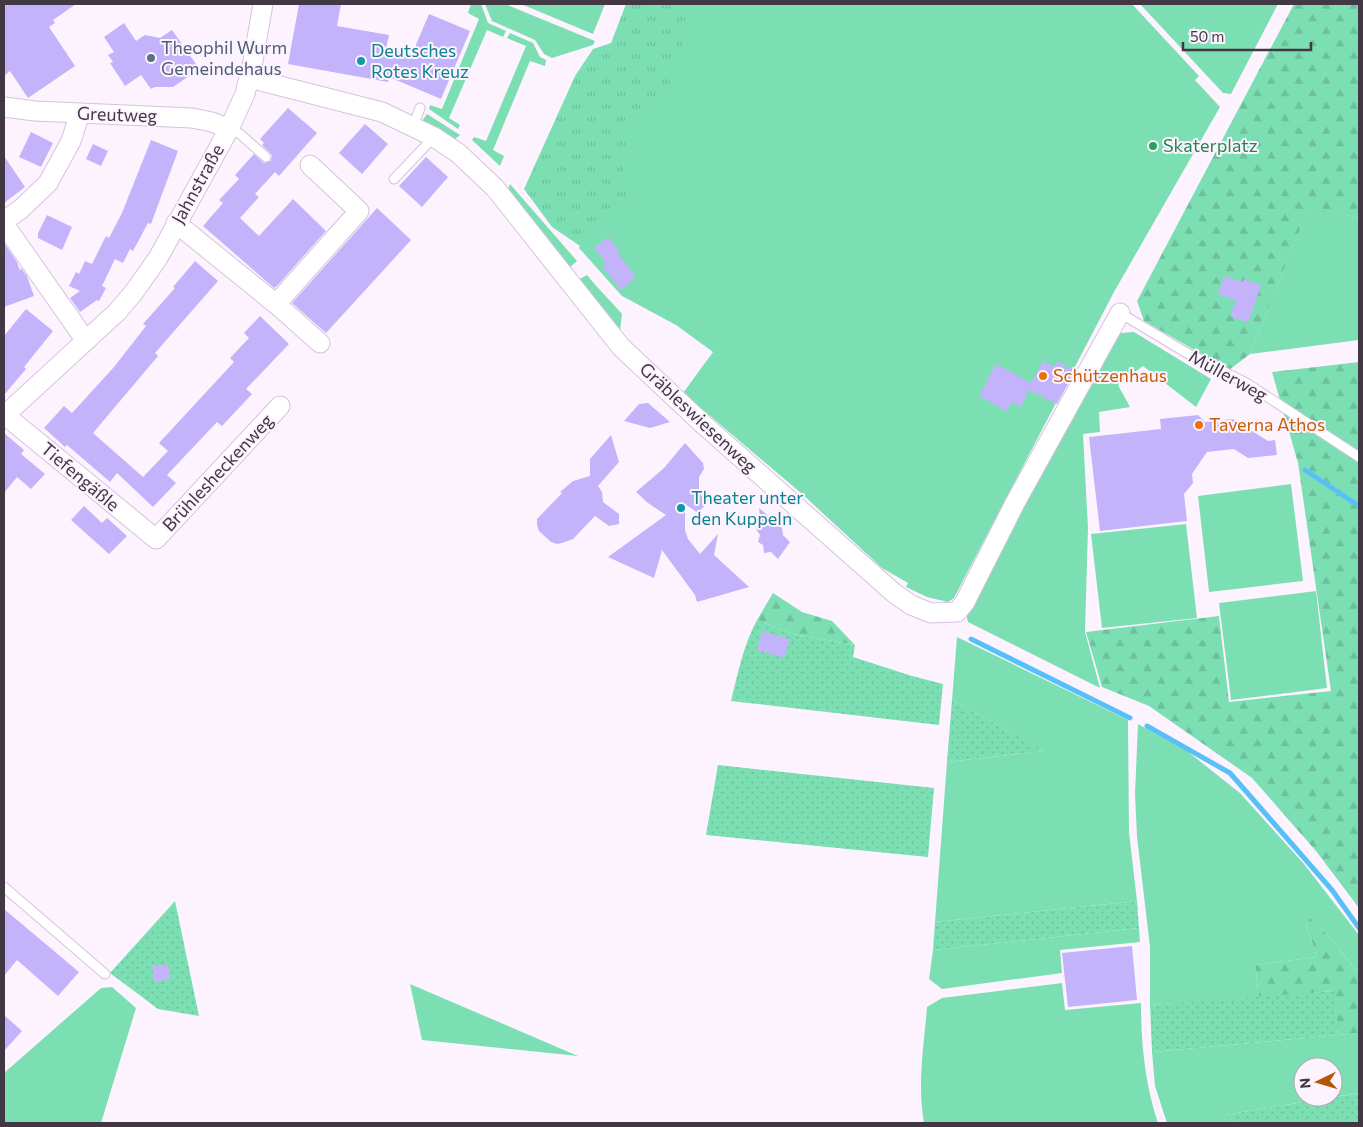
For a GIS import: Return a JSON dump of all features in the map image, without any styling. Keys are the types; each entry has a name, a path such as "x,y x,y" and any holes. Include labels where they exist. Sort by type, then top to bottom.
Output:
{"street":[{"name":"Jahnstraße","path":"5,415 117,312 158,258 229,128 245,94 263,4"},
{"name":"Gräbleswiesenweg","path":"249,78 382,112 434,137 458,153 495,188 621,346 644,370 769,484 894,593 911,604 931,613 957,612 965,602 1015,503 1120,313"},
{"name":"Greutweg","path":"4,107 80,113 192,118 229,128"},
{"path":"80,113 72,141 48,183 21,209 4,222 86,340"},
{"path":"276,304 359,211 310,165"},
{"path":"176,223 276,304 320,343"},
{"name":"Brühlesheckenweg","path":"156,539 280,406"},
{"name":"Tiefengäßle","path":"5,415 156,539"}],"lane":[{"path":"413,126 420,108"},
{"path":"229,128 240,134 266,157"},
{"path":"394,179 434,137"},
{"name":"Müllerweg","path":"1120,313 1185,352 1248,384 1359,457"},
{"path":"4,887 105,974"}],"green space":[{"path":"471,4 481,4 488,23 506,31 503,37 487,30 449,118 460,125 458,129 429,109 430,105 442,109 479,19 468,13"},
{"path":"485,4 505,4 595,41 593,45 552,58 544,54 535,40 492,21"},
{"path":"521,4 605,4 593,34"},
{"path":"626,4 690,4 687,34 676,59 668,88 652,102 626,138 623,167 627,201 612,207 590,224 580,246 552,227 524,189 575,76 593,49 611,43"},
{"path":"684,4 1132,4 1199,76 1195,80 1220,107 1114,292 954,598 948,602 927,597 906,587 908,583 882,568 801,493 683,393 713,352 676,325 622,296 579,248 610,168"},
{"path":"1140,4 1278,4 1231,94 1223,93"},
{"path":"1294,4 1359,4 1359,218 1309,207 1250,354 1229,370 1144,321 1137,301"},
{"path":"510,33 533,43 540,57 546,60 545,66 530,61 493,150 504,156 500,166 472,140 474,137 486,141 526,46 507,38"},
{"path":"427,114 460,135 453,141 422,121"},
{"path":"510,184 577,261 569,268 506,194"},
{"path":"1309,206 1359,218 1359,340 1250,354"},
{"path":"587,275 622,314 620,331 578,280"},
{"path":"1134,332 1211,379 1196,407 1143,366 1118,385 1130,407 1099,412 1100,432 1083,434 1088,528 1085,632 1100,688 968,622 966,614 1110,339 1121,333"},
{"path":"1359,362 1359,908 1316,851 1252,778 1149,706 1102,687 1086,632 1219,616 1229,702 1331,691 1298,463 1272,372"},
{"path":"1291,484 1303,581 1209,592 1198,496"},
{"path":"1186,524 1197,618 1102,628 1091,534"},
{"path":"1316,591 1327,688 1231,700 1219,603"},
{"path":"773,593 802,612 832,621 855,645 793,634 757,620"},
{"path":"757,620 793,634 855,645 853,657 943,684 939,725 731,701 744,650"},
{"path":"957,637 1128,720 1129,832 1137,901 935,922 947,762 1044,751 952,700"},
{"path":"952,700 1045,751 947,762"},
{"path":"1138,724 1187,751 1240,793 1304,864 1359,935 1359,974 1331,939 1310,919 1306,924 1317,957 1255,965 1259,998 1150,1005 1150,947 1137,837 1135,794"},
{"path":"718,765 934,788 928,857 706,835"},
{"path":"175,901 199,1016 158,1009 110,973"},
{"path":"1137,901 1139,928 933,950 935,922"},
{"path":"1310,918 1331,939 1359,974 1359,1033 1338,1035 1333,991 1259,998 1255,965 1317,957 1306,924"},
{"path":"1139,928 1140,942 1060,950 1062,973 942,989 929,979 933,950"},
{"path":"1062,983 1065,1010 1141,1003 1145,1064 1150,1094 1158,1123 924,1123 921,1080 927,1007 942,998"},
{"path":"410,984 578,1056 422,1040"},
{"path":"112,987 136,1008 101,1123 4,1123 4,1073 101,988"},
{"path":"1334,991 1338,1035 1152,1052 1150,1005"},
{"path":"1359,1033 1359,1093 1343,1096 1343,1057 1293,1057 1293,1104 1225,1115 1237,1123 1167,1123 1155,1086 1152,1052"},
{"path":"1359,1093 1359,1123 1237,1123 1224,1115 1293,1104 1293,1107 1343,1107 1343,1096"}],"building":[{"path":"4,4 76,4 53,20 55,23 49,27 75,66 28,98 10,71 4,76"},
{"path":"299,4 341,4 337,26 389,35 386,49 412,54 429,14 470,31 441,99 389,77 388,82 288,64"},
{"name":"Theophil Wurm Gemeindehaus","path":"124,23 136,41 145,35 160,38 172,30 196,64 191,67 192,74 173,87 155,87 151,89 141,75 125,86 110,63 113,62 108,55 114,52 104,37"},
{"path":"288,108 317,133 279,176 275,172 255,194 259,197 240,218 259,236 293,199 326,231 274,288 203,226 223,203 219,200 239,179 235,175 254,154 264,163 271,161 272,155 262,145 264,143 260,139"},
{"path":"365,124 388,144 362,174 339,153"},
{"path":"31,132 53,143 41,167 19,157"},
{"path":"151,140 178,151 151,224 148,223 133,251 130,249 123,263 115,259 102,286 106,288 99,301 97,300 80,312 70,298 80,291 69,286 76,272 79,274 85,261 92,264 106,236 109,238 122,213"},
{"path":"93,144 108,151 101,166 86,159"},
{"path":"4,156 25,187 4,203"},
{"path":"426,157 448,177 422,207 399,186"},
{"path":"377,208 411,240 326,333 292,303"},
{"path":"47,215 72,227 62,250 38,238 38,233"},
{"path":"608,237 620,252 618,254 636,277 621,290 602,266 606,263 594,248"},
{"path":"4,243 17,262 20,271 21,268 27,276 34,296 4,307"},
{"path":"195,261 218,281 155,353 158,356 93,433 143,477 168,451 159,443 234,362 230,358 249,338 244,333 260,316 289,344 246,389 252,394 222,426 217,422 167,475 176,483 153,507 117,473 110,482 44,428 64,406 72,413 114,367 146,326 143,324 175,288 173,287"},
{"path":"1224,276 1243,282 1244,279 1261,285 1248,323 1230,316 1236,301 1218,294"},
{"path":"26,309 53,331 24,367 26,369 4,395 4,336"},
{"path":"1043,361 1054,367 1057,361 1075,371 1057,404 1029,390 1021,407 1012,402 1007,411 979,396 996,364 1031,383"},
{"path":"648,403 670,422 650,428 624,421 639,404"},
{"path":"1198,415 1205,422 1233,419 1268,441 1275,440 1277,455 1248,458 1234,449 1207,452 1192,474 1193,483 1184,494 1187,521 1100,531 1089,437 1161,429 1160,419"},
{"path":"4,433 24,450 21,454 45,474 31,489 17,477 4,493"},
{"path":"611,435 619,462 598,486 602,492 603,502 619,514 619,524 609,526 595,516 573,539 557,544 551,542 539,531 537,519 562,493 560,492 573,481 590,476 590,459"},
{"path":"685,443 703,463 704,469 699,477 699,489 707,503 698,513 685,504 685,530 688,539 700,554 718,534 714,555 749,587 697,602 695,595 662,550 654,578 608,557 666,515 636,492 664,468"},
{"path":"84,506 102,523 107,518 127,536 109,554 71,520"},
{"path":"759,508 782,528 783,535 790,542 778,559 771,552 764,553 763,545 758,542 760,535 756,529 761,524"},
{"path":"762,631 790,639 784,658 757,650"},
{"path":"4,909 79,972 58,996 17,960 4,976"},
{"path":"1132,946 1137,1000 1068,1007 1062,953"},
{"path":"168,964 170,979 154,982 152,966"},
{"path":"4,1015 22,1031 4,1051"}],"waterway":[{"path":"1305,470 1359,506"},
{"path":"971,639 1130,718"},
{"path":"1147,726 1230,773 1332,890 1359,928"}],"place":[{"name":"Theophil Wurm Gemeindehaus","path":"151,58"},
{"name":"Deutsches Rotes Kreuz","path":"361,61"},
{"name":"Skaterplatz","path":"1153,146"},
{"name":"Schützenhaus","path":"1043,376"},
{"name":"Taverna Athos","path":"1199,425"},
{"name":"Theater unter den Kuppeln","path":"681,508"}]}
